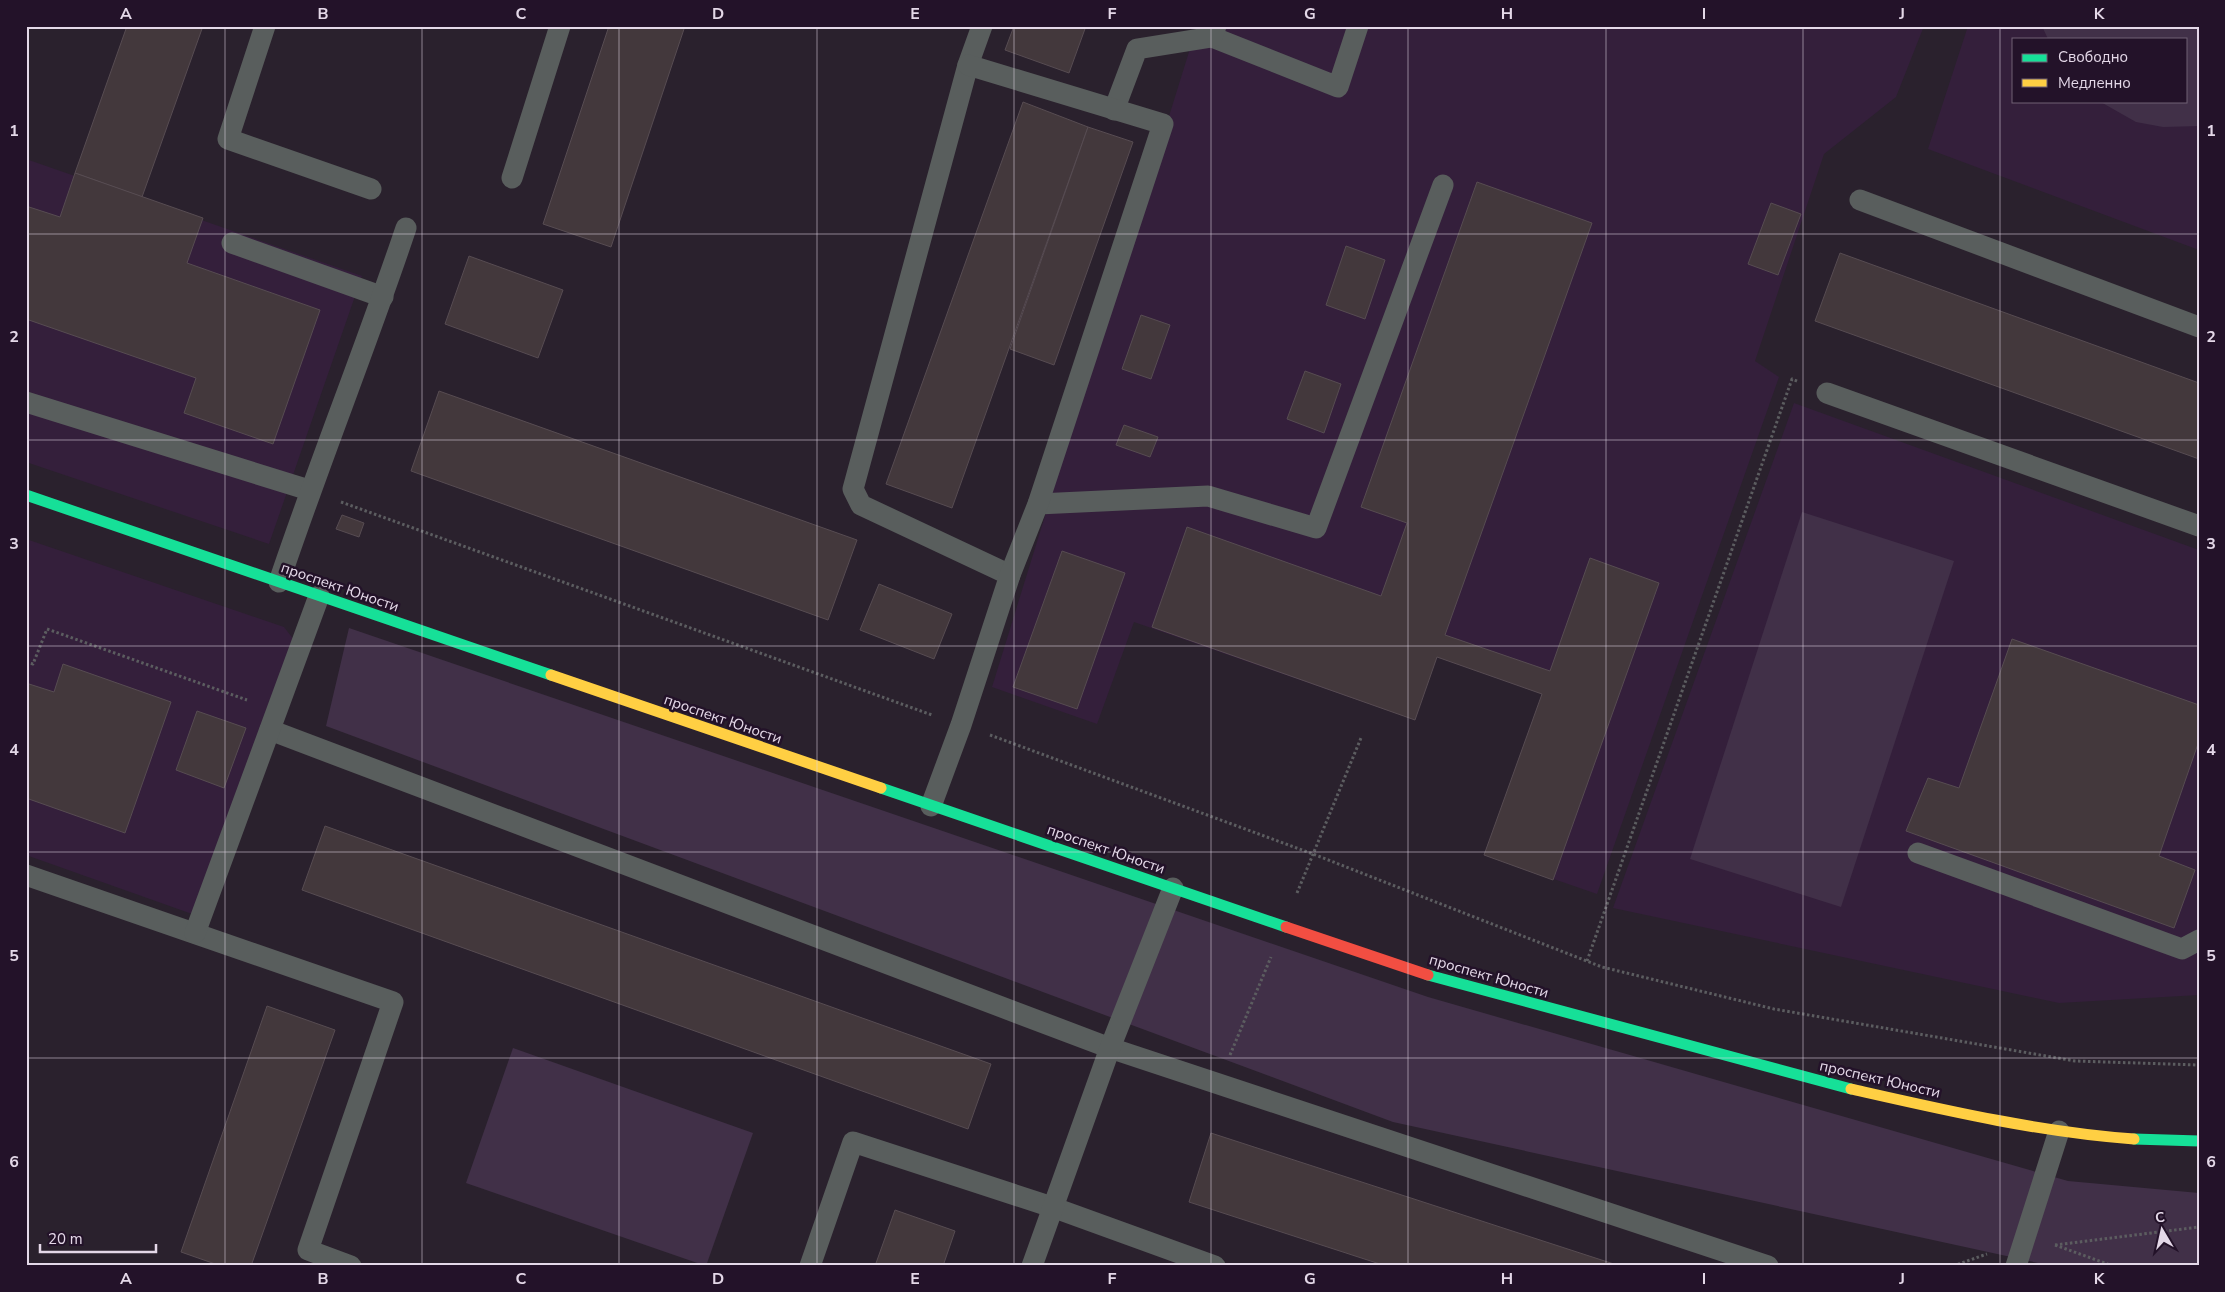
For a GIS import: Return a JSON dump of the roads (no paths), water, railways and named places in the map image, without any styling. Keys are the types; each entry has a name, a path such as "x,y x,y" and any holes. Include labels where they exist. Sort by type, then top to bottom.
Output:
{"main road":[{"name":"проспект Юности","path":"26,495 1439,979 1835,1085 1972,1116 2059,1132 2132,1139 2199,1141"}],"lane":[{"path":"265,26 228,139 372,189"},
{"path":"512,178 560,26"},
{"path":"982,26 968,65 853,489 862,505 1010,575"},
{"path":"1114,110 1137,49 1214,32 1338,87 1358,26"},
{"path":"931,806 961,725 1010,575 1038,504 1163,124 968,65"},
{"path":"1038,504 1208,496 1316,528 1443,185"},
{"path":"1860,200 2199,327"},
{"path":"279,582 309,490 383,296 406,228"},
{"path":"232,243 383,296"},
{"path":"1826,393 2199,526"},
{"path":"26,402 309,490"},
{"path":"195,933 319,596"},
{"path":"273,720 1110,1048 1768,1266"},
{"path":"1918,852 2182,948 2199,940"},
{"path":"26,875 393,1002 308,1250 351,1266"},
{"path":"1032,1266 1110,1048 1173,888"},
{"path":"2016,1266 2059,1132"},
{"path":"810,1266 853,1142 1052,1207 1215,1266"}]}
